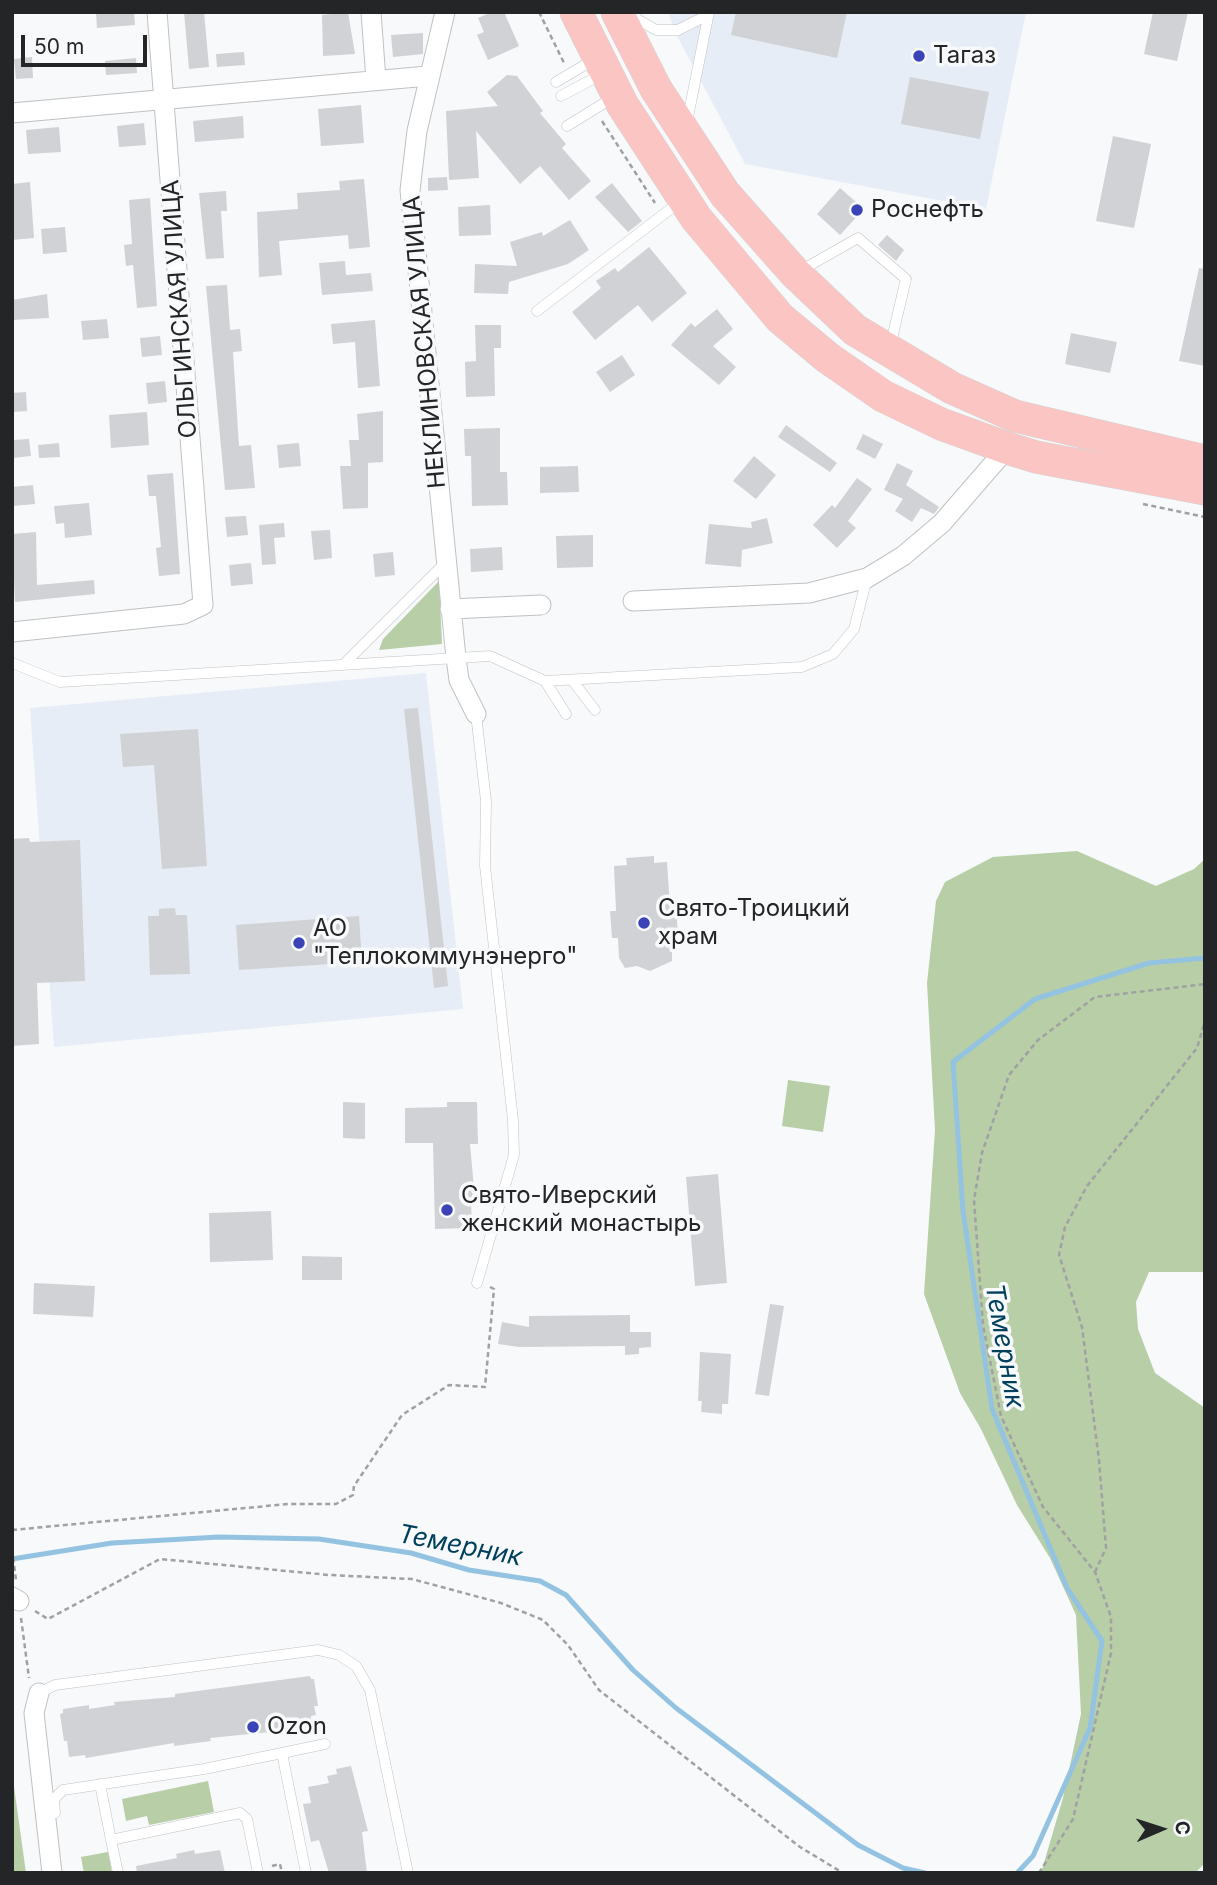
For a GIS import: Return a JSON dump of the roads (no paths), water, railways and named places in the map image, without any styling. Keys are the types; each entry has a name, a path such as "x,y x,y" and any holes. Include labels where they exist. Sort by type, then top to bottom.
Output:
{"main road":[{"path":"576,12 607,75 684,199 780,318 828,358 883,397 942,424 1007,448 1036,457 1205,489"},
{"path":"617,12 656,89 725,194 795,273 855,330 952,388 1015,416 1205,461"}],"street":[{"name":"ОЛЬГИНСКАЯ УЛИЦА","path":"12,632 184,614 203,605 157,12"},
{"path":"371,12 376,79"},
{"name":"НЕКЛИНОВСКАЯ УЛИЦА","path":"445,12 428,76 410,190 456,658 459,680 476,714"},
{"path":"12,113 428,76"},
{"path":"633,601 809,593 867,578 902,556 942,523 1007,448"},
{"path":"450,609 541,605"},
{"path":"39,1693 34,1713 52,1873"}],"lane":[{"path":"632,12 656,30 678,30 709,13"},
{"path":"685,130 709,13"},
{"path":"556,82 607,75"},
{"path":"561,96 607,75"},
{"path":"567,126 607,75"},
{"path":"537,311 684,199"},
{"path":"795,273 858,238 906,279 889,351"},
{"path":"346,662 446,562"},
{"path":"12,663 60,682 346,662 490,656 545,681 802,667 833,654 854,629 867,578"},
{"path":"572,680 595,710"},
{"path":"545,681 566,713"},
{"path":"476,714 486,801 485,866 513,1120 514,1156 477,1283"},
{"path":"39,1693 55,1685 318,1650 339,1655 362,1673 370,1690 408,1873"},
{"path":"60,1873 55,1796 63,1790 325,1744"},
{"path":"282,1753 306,1873"},
{"path":"100,1784 118,1873"},
{"path":"111,1840 240,1813 247,1819 258,1873"}],"waterway":[{"name":"Темерник","path":"1017,1873 1033,1856 1090,1728 1102,1641 1067,1588 992,1409 963,1211 953,1062 1035,999 1149,963 1205,958"},
{"name":"Темерник","path":"12,1559 112,1543 219,1537 319,1539 411,1553 469,1570 540,1581 566,1595 633,1670 676,1708 858,1845 903,1868 925,1873"}],"place":[{"name":"Тагаз","path":"919,56"},
{"name":"Роснефть","path":"857,210"},
{"name":"Свято-Троицкий храм","path":"644,923"},
{"name":"АО \"Теплокоммунэнерго\"","path":"299,943"},
{"name":"Свято-Иверский женский монастырь","path":"447,1210"},
{"name":"Ozon","path":"253,1727"}]}
